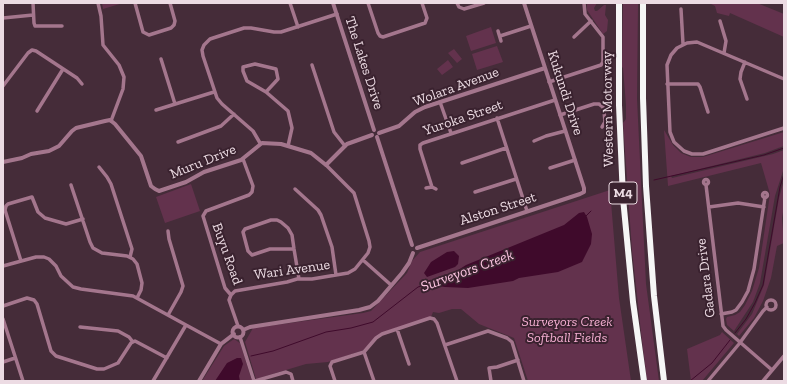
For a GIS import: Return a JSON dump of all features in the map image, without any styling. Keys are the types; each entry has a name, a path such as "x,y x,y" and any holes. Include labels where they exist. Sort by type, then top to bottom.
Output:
{"highway":[{"name":"Western Motorway","path":"619,3 619,97 623,198 633,302 644,381"},
{"name":"M4","path":"643,3 643,105 646,186 654,296 664,381"}],"street":[{"path":"33,3 35,26 62,26"},
{"path":"3,162 22,158 59,146 76,128 105,120 111,121 123,89 124,77 119,65 103,45 101,16 98,3"},
{"path":"136,3 144,32 149,35 171,28 174,25 175,21 170,3"},
{"path":"290,3 298,27"},
{"name":"The Lakes Drive","path":"334,3 412,245"},
{"path":"368,3 378,33 383,37 425,23 427,19 422,3"},
{"path":"457,3 460,8 464,9 484,3"},
{"name":"Kukundi Drive","path":"524,3 584,191"},
{"path":"549,82 603,64 603,37 584,13 584,3"},
{"path":"681,9 683,44"},
{"path":"337,14 278,32 247,28 208,41 204,45 202,54 214,92 219,102 254,132 260,144 276,143 313,154 349,187 355,195 370,243 369,252 362,260 391,285"},
{"path":"3,18 33,15"},
{"path":"574,37 591,21"},
{"path":"720,21 726,41 724,53"},
{"path":"500,36 531,26"},
{"path":"498,30 501,41"},
{"path":"784,79 699,42 683,44 673,51 667,64 671,135 678,147 688,153 697,155 706,154 784,128"},
{"path":"3,86 29,51 33,50 77,78 82,84"},
{"path":"161,59 175,104"},
{"path":"745,62 740,76 746,99"},
{"path":"266,92 278,80 276,69 255,64 243,67 247,81 266,92 285,108 288,113 292,128 288,146"},
{"path":"312,65 334,132 345,146 326,165"},
{"name":"Wolara Avenue","path":"345,146 354,141 399,126 417,110 545,68"},
{"path":"37,111 63,69"},
{"path":"668,84 697,84 700,87 708,112"},
{"path":"156,110 214,92"},
{"name":"Yuroka Street","path":"426,188 434,188 420,146 424,142 555,100"},
{"path":"440,102 451,133"},
{"path":"560,115 594,104 599,104 604,110 605,120 602,127"},
{"path":"178,142 221,126 234,114"},
{"path":"496,118 527,211"},
{"name":"Muru Drive","path":"111,121 141,156 152,186 158,190 184,183 204,172 243,159 260,144"},
{"path":"534,141 539,138 565,131"},
{"path":"537,133 539,138"},
{"path":"462,163 506,148"},
{"name":"Buyu Road","path":"231,295 225,288 202,216 207,211 252,192 253,186 243,159"},
{"path":"550,168 575,160"},
{"path":"99,167 111,184 132,249 130,257"},
{"path":"475,192 516,180"},
{"path":"71,185 91,245 95,250 102,253 130,257 136,264 142,281 142,288 137,298"},
{"name":"Gadara Drive","path":"706,185 721,314 725,328 772,370"},
{"path":"295,189 318,210 321,215 332,250 336,275"},
{"name":"Alston Street","path":"417,248 580,194 584,191"},
{"path":"21,261 5,210 5,204 32,197 38,212 45,218 66,224 82,219"},
{"path":"721,314 732,312 738,308 748,291 754,269 765,197"},
{"path":"709,206 738,203 764,207"},
{"path":"294,249 270,249 252,255 248,251 243,232 245,229 271,220 281,222 292,235 299,279"},
{"path":"168,232 183,286 168,315"},
{"path":"244,330 258,325 366,309 378,301 402,273 409,263 413,253 416,252 417,248 415,245 412,245 409,250 413,253"},
{"path":"3,266 36,257 44,257 49,259 56,266 63,277 73,287 125,294 137,298 221,344"},
{"name":"Wari Avenue","path":"231,295 240,290 299,279 312,279 336,275 352,271 362,260"},
{"path":"231,295 230,302 238,326 244,330"},
{"path":"3,306 27,298 33,299 37,304 53,354 94,368 104,368 118,363 133,342"},
{"path":"708,381 767,307"},
{"path":"3,319 24,381"},
{"path":"335,381 330,366 331,363 364,352 379,335 428,319 435,320 438,324 457,381"},
{"path":"153,381 186,325"},
{"path":"199,381 221,344 234,334 234,329 238,326"},
{"path":"80,327 118,331 129,337 133,342 138,342 167,358"},
{"path":"397,329 409,364"},
{"path":"240,337 243,335 244,330"},
{"path":"445,345 489,331 511,340 524,381"},
{"path":"234,334 240,337 255,381 286,372 291,374 294,381"},
{"path":"364,352 374,381"},
{"path":"763,381 784,356"},
{"path":"3,362 15,358"},
{"path":"491,381 489,368 518,360"}],"green space":[{"path":"102,3 123,3 103,9"},
{"path":"587,3 597,3 594,8 595,11 606,5 605,15 608,20 607,31 603,34 587,10"},
{"path":"623,3 638,3 637,99 646,284 659,381 647,381 632,250 623,123 626,119 626,105 622,67"},
{"path":"709,3 757,3 784,14 784,37 730,13 729,16 717,13 715,6"},
{"path":"491,27 496,43 471,51 466,36"},
{"path":"497,46 503,62 477,70 472,54"},
{"path":"454,49 462,59 457,63 448,53"},
{"path":"448,60 453,67 442,75 437,69"},
{"path":"664,130 673,145 681,153 691,157 703,157 784,132 784,146 765,153 671,176 672,178 773,154 784,150 784,168 775,196 760,283 753,302 734,331 727,325 726,319 727,317 740,312 745,305 752,291 759,268 770,194 761,163 668,186"},
{"path":"784,180 784,206 782,218 784,243 777,246 771,278 763,301 754,318 739,336 737,334 752,314 764,285 779,198"},
{"path":"191,184 200,211 165,223 156,197"},
{"name":"Surveyors Creek Softball Fields","path":"610,190 619,298 631,381 528,381 514,338 479,324 461,309 452,309 439,313 433,312 431,317 381,333 364,350 328,362 306,364 256,379 245,342 253,328 371,311 407,273 412,261 420,252"},
{"path":"722,332 734,343 702,381 691,381 687,349 720,335"},
{"path":"234,339 240,343 252,381 202,381 224,346"}],"water":[{"path":"584,212 592,234 591,244 582,262 558,272 468,288 432,285 432,280 441,281 466,265 564,225 579,213"},
{"path":"454,251 459,256 458,264 455,267 427,277 424,273 431,262 447,252"},
{"path":"237,358 241,358 243,364 239,376 240,381 215,381 227,363"}],"waterway":[{"name":"Surveyors Creek","path":"654,180 764,155 784,148"},
{"path":"735,333 746,319 763,285 780,187 784,174"},
{"name":"Surveyors Creek","path":"610,197 615,194"},
{"name":"Surveyors Creek","path":"586,216 591,211"},
{"name":"Surveyors Creek","path":"251,356 273,351 326,332 351,328 373,322 418,287 432,283"},
{"path":"690,381 712,363 730,340"}]}
